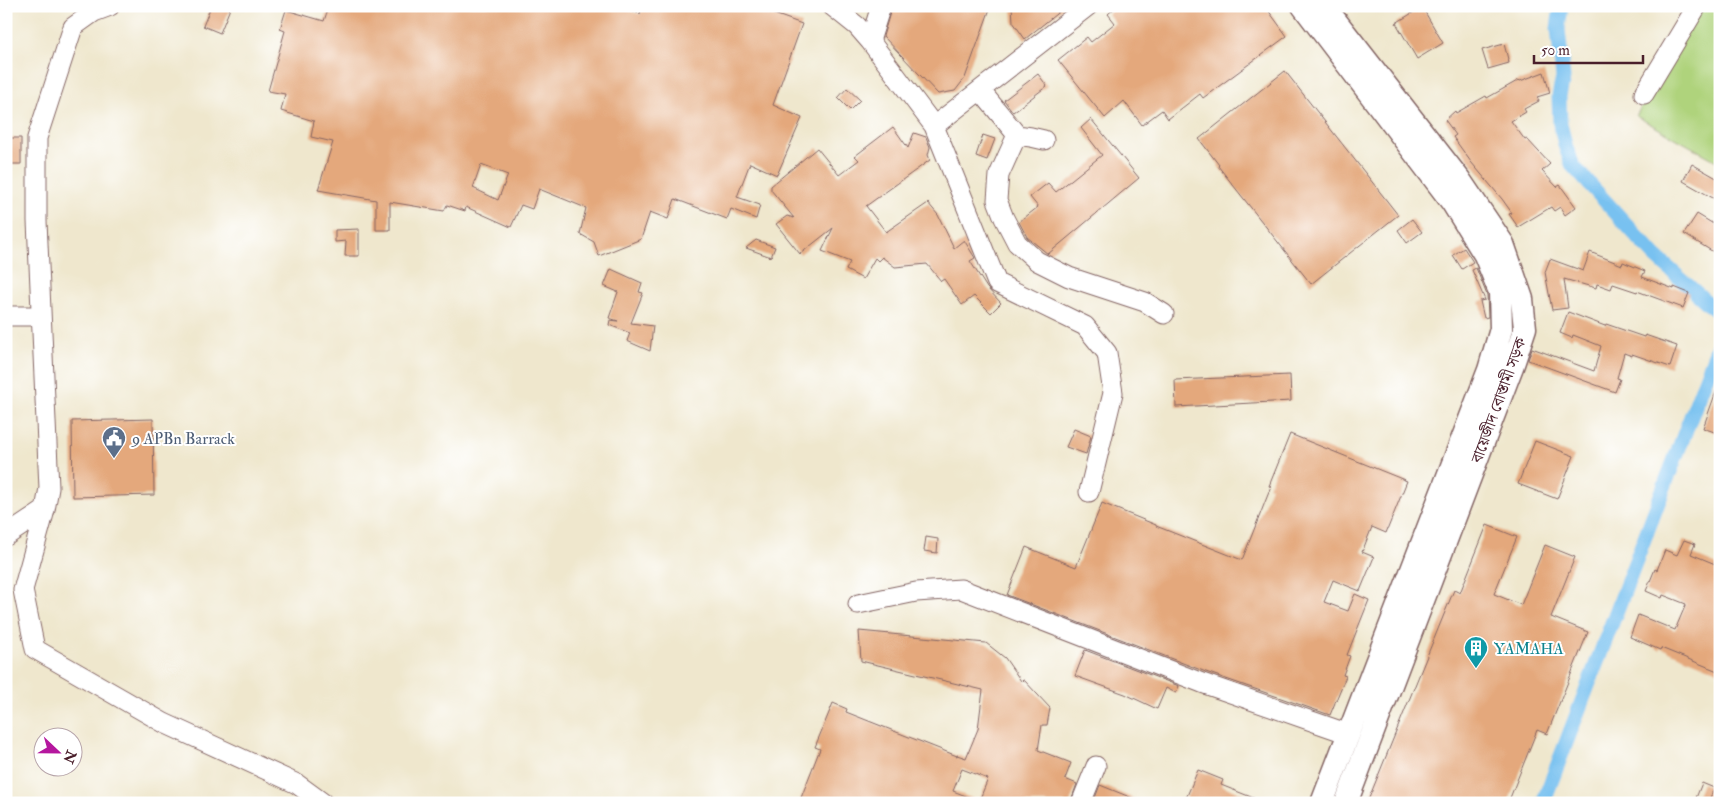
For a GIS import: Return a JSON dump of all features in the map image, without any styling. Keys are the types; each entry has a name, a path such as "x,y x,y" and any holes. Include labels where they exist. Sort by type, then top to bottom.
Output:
{"main road":[{"name":"বায়েজীদ বোস্তামী সড়ক","path":"1303,6 1452,202 1485,254 1500,292 1500,329 1488,370 1322,803"},
{"name":"বায়েজীদ বোস্তামী সড়ক","path":"1324,6 1459,179 1503,244 1522,299 1525,328 1346,803"}],"street":[{"path":"110,6 94,12 73,27 37,138 37,221 49,488 45,510 23,590 35,649 164,723 297,784 323,803"},
{"path":"832,6 857,26 870,41 934,126 997,283 1085,326 1107,353 1113,393 1089,492"},
{"path":"870,41 881,6"},
{"path":"934,126 1088,6"},
{"path":"1644,94 1697,6"},
{"path":"980,90 1017,136 1044,140"},
{"path":"1017,136 999,175 997,200 1017,243 1037,261 1061,273 1145,302 1164,314"},
{"path":"6,316 41,316"},
{"path":"6,536 45,510"},
{"path":"858,604 916,592 961,589 1202,683 1349,734"},
{"path":"1081,803 1096,766"}],"green space":[{"path":"1698,6 1720,6 1720,163 1636,116"}],"building":[{"path":"211,6 231,6 220,33 203,26"},
{"path":"329,6 616,6 640,14 642,6 752,6 802,24 773,105 802,118 777,175 750,163 737,197 760,205 756,219 731,209 727,219 675,199 668,219 650,212 641,239 599,256 594,242 580,234 586,208 539,189 532,209 521,205 511,227 466,207 465,211 447,205 444,211 390,202 390,230 376,230 376,200 318,190 333,142 311,137 314,121 281,111 285,94 268,91 285,31 280,29 286,10 324,21","holes":["481,165 508,175 498,200 473,188"]},
{"path":"892,6 991,6 965,78 955,91 938,94 883,36"},
{"path":"1012,6 1066,6 1025,39 1013,22"},
{"path":"1117,6 1265,6 1287,36 1203,98 1200,94 1168,119 1162,110 1142,125 1124,101 1105,118 1058,60 1087,37 1091,42 1115,23 1108,14"},
{"path":"1422,7 1443,43 1417,59 1396,23"},
{"path":"1504,44 1509,63 1488,69 1482,50"},
{"path":"1285,71 1398,215 1311,284 1199,139"},
{"path":"1544,72 1550,93 1537,97 1539,101 1524,109 1526,112 1511,121 1525,140 1527,139 1550,164 1542,171 1557,187 1560,185 1576,207 1565,215 1560,207 1554,211 1551,207 1518,227 1509,214 1512,213 1502,199 1453,137 1456,135 1445,120 1455,111 1456,113 1486,96 1487,98 1519,80"},
{"path":"1038,74 1047,86 1013,112 1004,100"},
{"path":"847,88 860,100 850,110 838,98"},
{"path":"1091,119 1139,178 1048,254 1027,237 1019,222 1038,207 1030,197 1048,183 1056,192 1102,155 1081,128"},
{"path":"893,127 908,148 914,133 926,137 930,147 928,155 930,160 866,206 886,232 928,203 938,215 954,248 964,240 975,258 970,261 987,288 1001,303 991,313 974,296 962,305 944,279 941,281 927,264 895,267 882,257 878,261 875,258 863,279 846,270 850,262 822,251 833,228 800,254 776,224 787,216 794,218 771,190 771,186 817,148 839,175 859,160 855,156"},
{"path":"983,135 995,139 987,160 976,156"},
{"path":"9,138 21,138 21,164 8,164"},
{"path":"1692,164 1720,180 1720,202 1683,181"},
{"path":"1697,214 1720,228 1720,256 1684,234"},
{"path":"1412,219 1422,232 1407,243 1398,230"},
{"path":"359,229 359,256 345,256 346,241 335,242 335,230"},
{"path":"756,240 775,247 771,257 746,248"},
{"path":"1464,248 1473,262 1462,269 1453,255"},
{"path":"1590,252 1622,265 1623,262 1645,271 1642,277 1689,293 1683,308 1613,284 1611,289 1597,284 1596,288 1564,279 1568,308 1552,310 1545,272 1550,259 1583,271"},
{"path":"1476,268 1487,295 1488,317 1484,318 1480,301 1485,300 1472,270"},
{"path":"611,269 642,283 639,292 643,293 631,323 653,326 650,351 627,341 630,333 609,325 610,320 618,321 609,318 618,292 604,286"},
{"path":"1568,312 1605,326 1606,324 1677,346 1670,367 1624,353 1617,378 1620,379 1615,392 1528,360 1532,348 1594,371 1601,346 1573,335 1572,338 1560,333"},
{"path":"1290,375 1291,401 1176,407 1175,380"},
{"path":"1718,386 1720,386 1720,434 1703,428"},
{"path":"153,419 154,495 73,497 72,421"},
{"path":"1074,429 1091,436 1086,454 1066,447"},
{"path":"1290,434 1407,481 1386,533 1372,527 1362,552 1374,557 1360,591 1333,580 1324,602 1348,611 1355,594 1369,600 1347,655 1350,656 1343,675 1346,676 1330,715 1206,672 1007,595 1026,547 1076,567 1102,503 1242,560"},
{"path":"1535,441 1574,456 1557,499 1518,484"},
{"path":"1487,525 1517,537 1494,594 1521,605 1545,545 1575,557 1551,617 1588,632 1547,734 1537,730 1508,803 1367,803 1454,590 1460,593"},
{"path":"926,537 938,539 937,553 924,551"},
{"path":"1684,540 1695,544 1691,554 1720,566 1720,672 1630,637 1638,615 1675,630 1686,604 1663,595 1662,598 1646,591 1665,550 1677,555"},
{"path":"859,631 986,643 1005,658 1021,681 1024,680 1050,708 1047,725 1042,725 1038,750 1071,763 1065,779 1077,784 1070,803 799,803 820,749 815,747 833,703 847,709 846,712 966,758 978,729 983,690 861,661","holes":["962,769 988,779 979,801 953,791"]},
{"path":"1085,650 1179,686 1176,693 1166,688 1157,709 1125,694 1075,676"},
{"path":"1198,770 1223,780 1221,785 1266,803 1184,803"},
{"path":"1702,783 1714,788 1708,803 1694,803"},
{"path":"1100,785 1142,802 1142,803 1093,803"}],"waterway":[{"path":"1561,6 1558,29 1563,78 1559,96 1560,124 1573,166 1655,256 1720,314"},
{"path":"1543,803 1720,341"}],"place":[{"name":"9 APBn Barrack","path":"114,459"},
{"name":"YAMAHA","path":"1476,669"}]}
